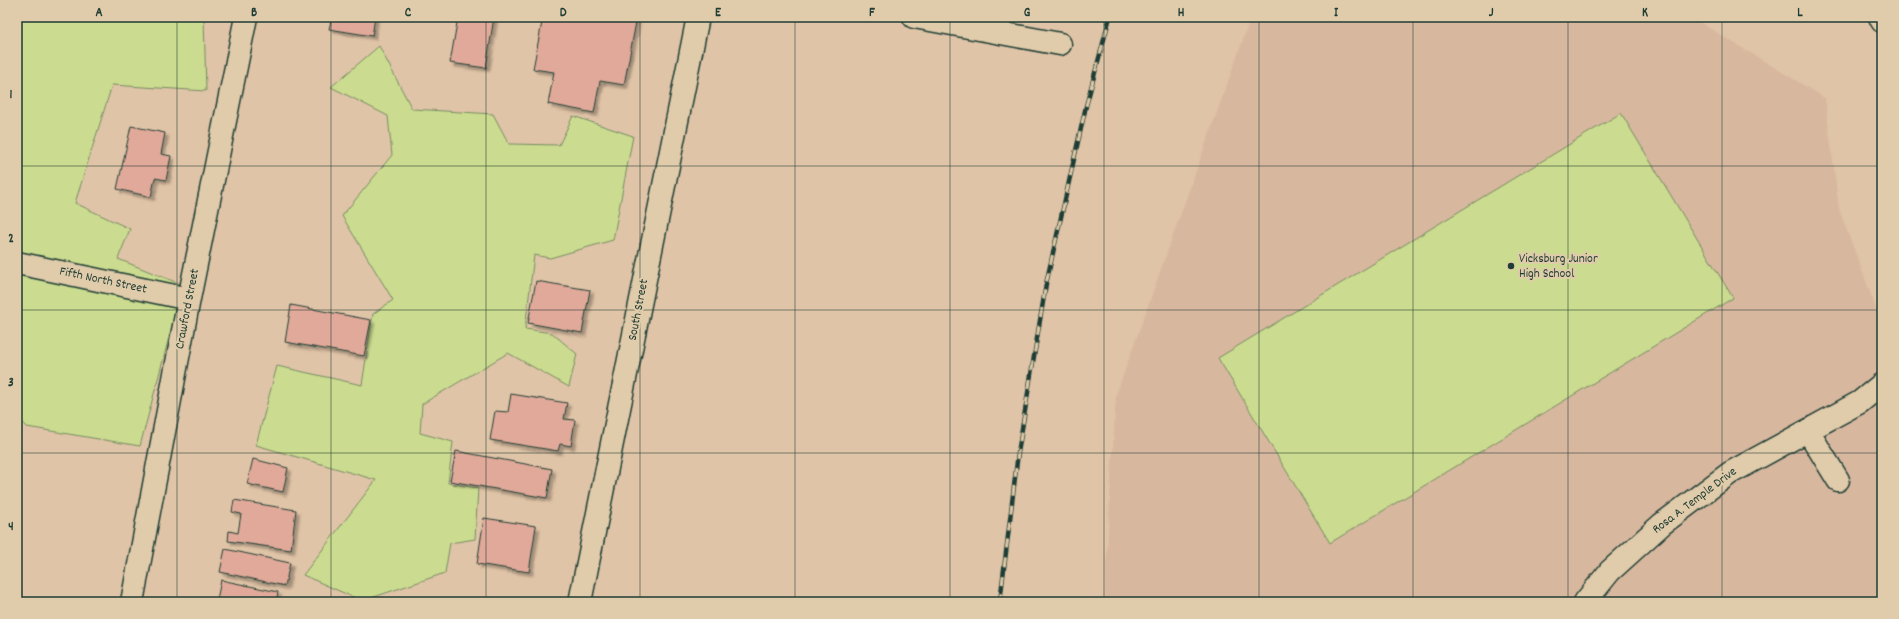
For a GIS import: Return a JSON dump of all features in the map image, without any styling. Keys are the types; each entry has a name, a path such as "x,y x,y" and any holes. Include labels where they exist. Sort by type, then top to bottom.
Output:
{"street":[{"name":"Crawford Street","path":"132,602 189,299 246,17"},
{"name":"South Street","path":"580,602 698,17"},
{"path":"914,17 1060,44"},
{"path":"1880,17 1882,21"},
{"name":"Fifth North Street","path":"17,263 189,299"},
{"name":"Rosa A. Temple Drive","path":"1585,602 1610,571 1662,524 1730,473 1860,402 1882,384"},
{"path":"1808,431 1838,480"}],"shaded area":[{"name":"Vicksburg Junior High School","path":"1251,17 1691,17 1825,98 1839,209 1882,324 1882,602 1104,602 1116,395"}],"green space":[{"path":"17,17 204,17 206,91 112,85 75,203 130,229 118,259 183,285 140,446 27,427 17,416"},
{"path":"379,46 412,109 493,114 509,144 559,145 573,116 633,136 613,240 550,258 534,255 525,329 552,333 577,354 569,387 508,353 422,404 420,433 453,442 448,483 478,488 475,539 450,543 445,573 362,601 303,575 376,480 256,445 277,366 362,385 373,314 393,300 342,216 392,155 388,116 331,87"},
{"path":"1621,113 1733,298 1330,543 1218,358"}],"building":[{"path":"332,17 375,17 372,36 329,29"},
{"path":"458,17 494,17 486,68 450,63"},
{"path":"543,17 637,17 624,85 600,81 594,113 548,104 554,72 533,69"},
{"path":"131,126 165,133 161,154 171,156 166,180 155,178 151,197 117,189"},
{"path":"536,281 590,290 582,333 528,323"},
{"path":"291,305 371,320 364,356 285,342"},
{"path":"511,394 567,403 564,419 575,420 571,446 560,444 558,451 490,440 495,411 508,412"},
{"path":"456,451 552,469 547,498 450,481"},
{"path":"253,459 288,468 283,492 247,484"},
{"path":"234,500 296,510 291,550 228,541 229,531 238,533 241,514 232,512"},
{"path":"484,518 536,526 529,572 477,564"},
{"path":"225,549 290,563 285,586 220,572"},
{"path":"221,580 278,592 276,602 226,602 217,600"}],"railway":[{"path":"1000,602 1018,453 1046,284 1086,106 1110,17"}],"place":[{"name":"Vicksburg Junior High School","path":"1511,266"}]}
